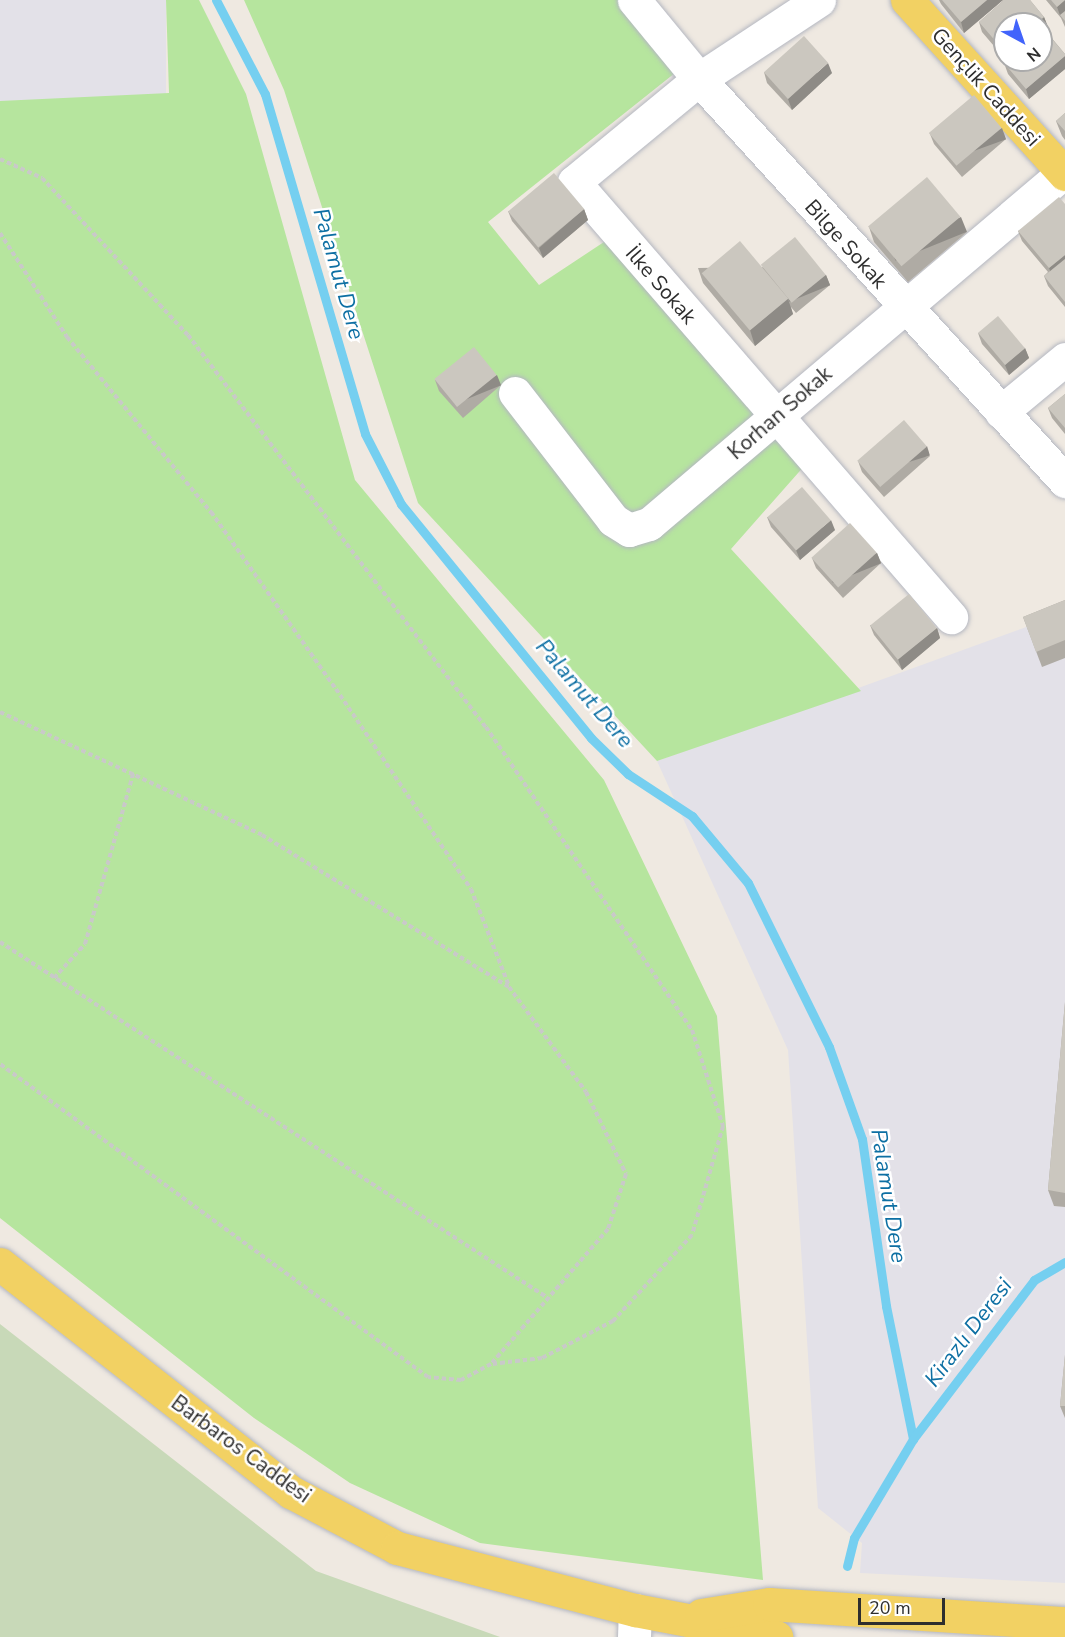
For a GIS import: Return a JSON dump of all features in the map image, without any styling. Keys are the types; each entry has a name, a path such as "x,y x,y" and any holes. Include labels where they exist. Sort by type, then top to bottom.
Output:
{"main road":[{"name":"Gençlik Caddesi","path":"908,0 1064,173"},
{"name":"Barbaros Caddesi","path":"0,1264 291,1492 397,1548 634,1623 769,1604 1065,1623"},
{"name":"Barbaros Caddesi","path":"687,1617 776,1637"}],"street":[{"name":"Bilge Sokak","path":"634,0 699,80 1065,481"},
{"name":"İlke Sokak","path":"819,0 699,80 574,182 773,415 951,617"},
{"name":"Korhan Sokak","path":"515,393 613,520 629,530 649,524 686,498 773,415 905,308 1064,173"},
{"path":"1001,412 1065,359"}],"path":[{"path":"0,159 42,178 188,335 486,727 692,1030 723,1126 692,1235 613,1322 542,1358 491,1364"},
{"path":"0,233 67,337 211,512 336,689 471,889 509,987 586,1092 626,1174 609,1229 491,1364 461,1380 428,1377 0,1064"},
{"path":"0,712 262,835 509,987"},
{"path":"54,978 85,944 133,774"},
{"path":"0,942 548,1298"}],"shaded area":[{"path":"0,0 166,0 166,101 0,101"},
{"path":"1065,613 1065,1583 860,1573 862,1543 818,1508 788,1050 657,761"}],"green space":[{"path":"166,0 199,0 246,94 355,480 604,780 717,1016 763,1580 480,1543 350,1483 254,1418 0,1218 0,101 169,93"},
{"path":"244,0 624,0 680,69 488,222 539,285 607,240 806,464 731,549 861,691 657,761 418,503 284,90"},
{"path":"0,1324 316,1571 500,1637 0,1637"}],"building":[{"path":"942,0 987,0 961,22"},
{"path":"1004,0 1030,0 1040,12 993,12 993,38 979,22"},
{"path":"1051,0 1065,0 1057,7"},
{"path":"1065,11 1065,21 1060,15"},
{"path":"804,36 828,63 788,99 764,72"},
{"path":"1053,40 1065,54 1053,66"},
{"path":"1012,72 1046,72 1026,89"},
{"path":"974,95 1002,128 956,166 929,133"},
{"path":"1065,113 1065,131 1056,121"},
{"path":"554,173 584,209 538,248 508,212"},
{"path":"927,177 960,217 901,266 868,226"},
{"path":"1059,197 1065,204 1065,255 1049,268 1018,231"},
{"path":"795,237 826,275 792,303 761,265"},
{"path":"740,241 788,298 750,331 702,273"},
{"path":"1065,259 1065,302 1044,276"},
{"path":"998,316 1025,348 1005,365 978,333"},
{"path":"474,347 497,375 457,407 434,379"},
{"path":"1065,394 1065,428 1048,408"},
{"path":"904,420 927,446 880,487 857,461"},
{"path":"802,487 831,520 796,550 767,517"},
{"path":"850,523 877,553 838,588 811,558"},
{"path":"909,594 937,628 898,660 870,625"},
{"path":"1065,600 1065,640 1036,652 1023,617"},
{"path":"1065,1002 1065,1193 1048,1190"},
{"path":"1065,1355 1065,1406 1060,1406"}],"waterway":[{"name":"Palamut Dere","path":"216,0 265,94 365,434 401,504 591,738 628,774 692,816 748,883 829,1047 862,1139 886,1306 913,1439"},
{"name":"Kirazlı Deresi","path":"847,1566 854,1538 913,1439 1034,1280 1065,1262"}]}
